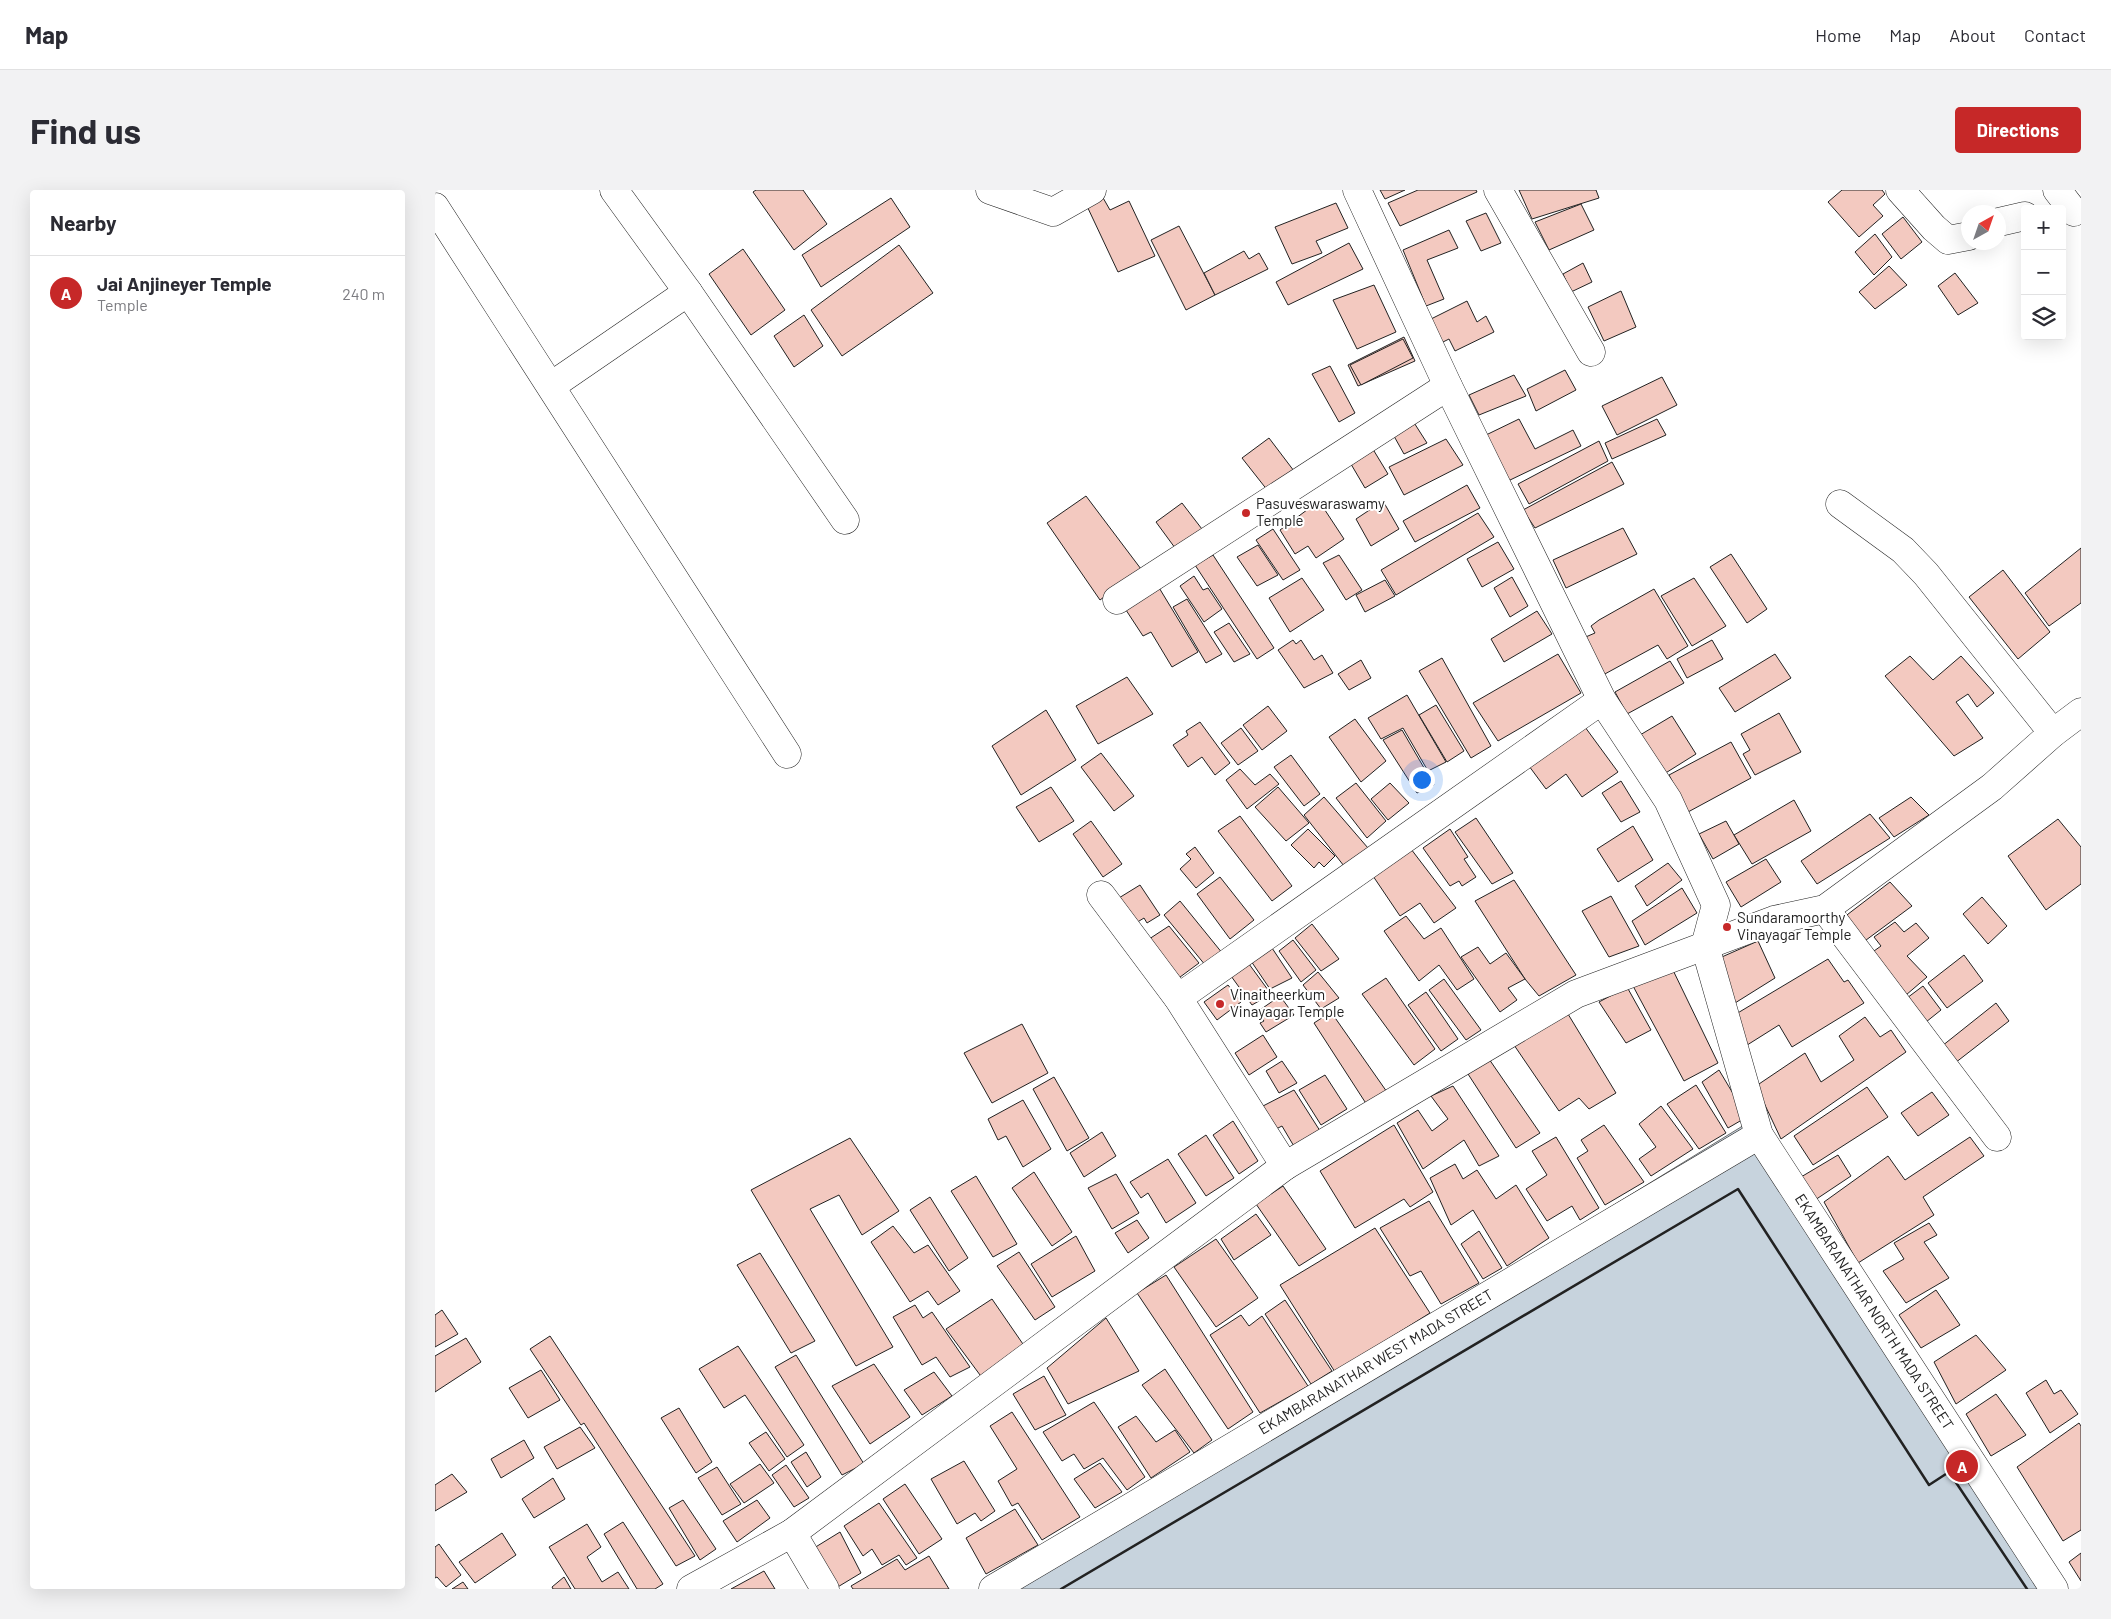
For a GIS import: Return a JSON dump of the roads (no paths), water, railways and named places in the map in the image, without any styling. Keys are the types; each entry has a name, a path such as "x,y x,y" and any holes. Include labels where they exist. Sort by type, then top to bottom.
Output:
{"street":[{"path":"435,198 437,190"},
{"path":"614,190 845,520"},
{"path":"990,190 1053,212 1092,190"},
{"path":"1357,190 1448,386 1602,700 1668,800 1716,905 1705,946"},
{"path":"1498,190 1591,352"},
{"path":"1900,190 1934,228 1948,240 1961,238"},
{"path":"2057,190 2073,216"},
{"path":"435,207 787,754"},
{"path":"2006,220 2021,217"},
{"path":"551,386 687,292"},
{"path":"1117,600 1448,386"},
{"path":"1839,504 1903,550 1926,574 2053,733"},
{"path":"1178,998 1602,700"},
{"path":"691,1589 792,1533 1285,1166 1576,994 1774,920 1825,909 1992,787 2053,733 2081,712"},
{"path":"1101,895 1178,998 1285,1166"},
{"path":"1825,909 1997,1137"},
{"name":"EKAMBARANATHAR NORTH MADA STREET","path":"1705,946 1759,1135 2054,1589"},
{"name":"EKAMBARANATHAR WEST MADA STREET","path":"993,1589 1759,1135"},
{"path":"792,1533 825,1589"}],"place":[{"name":"Pasuveswaraswamy Temple","path":"1246,513"},
{"name":"Sundaramoorthy Vinayagar Temple","path":"1727,927"},
{"name":"Vinaitheerkum Vinayagar Temple","path":"1220,1004"},
{"name":"Jai Anjineyer Temple","path":"1962,1466"}]}
